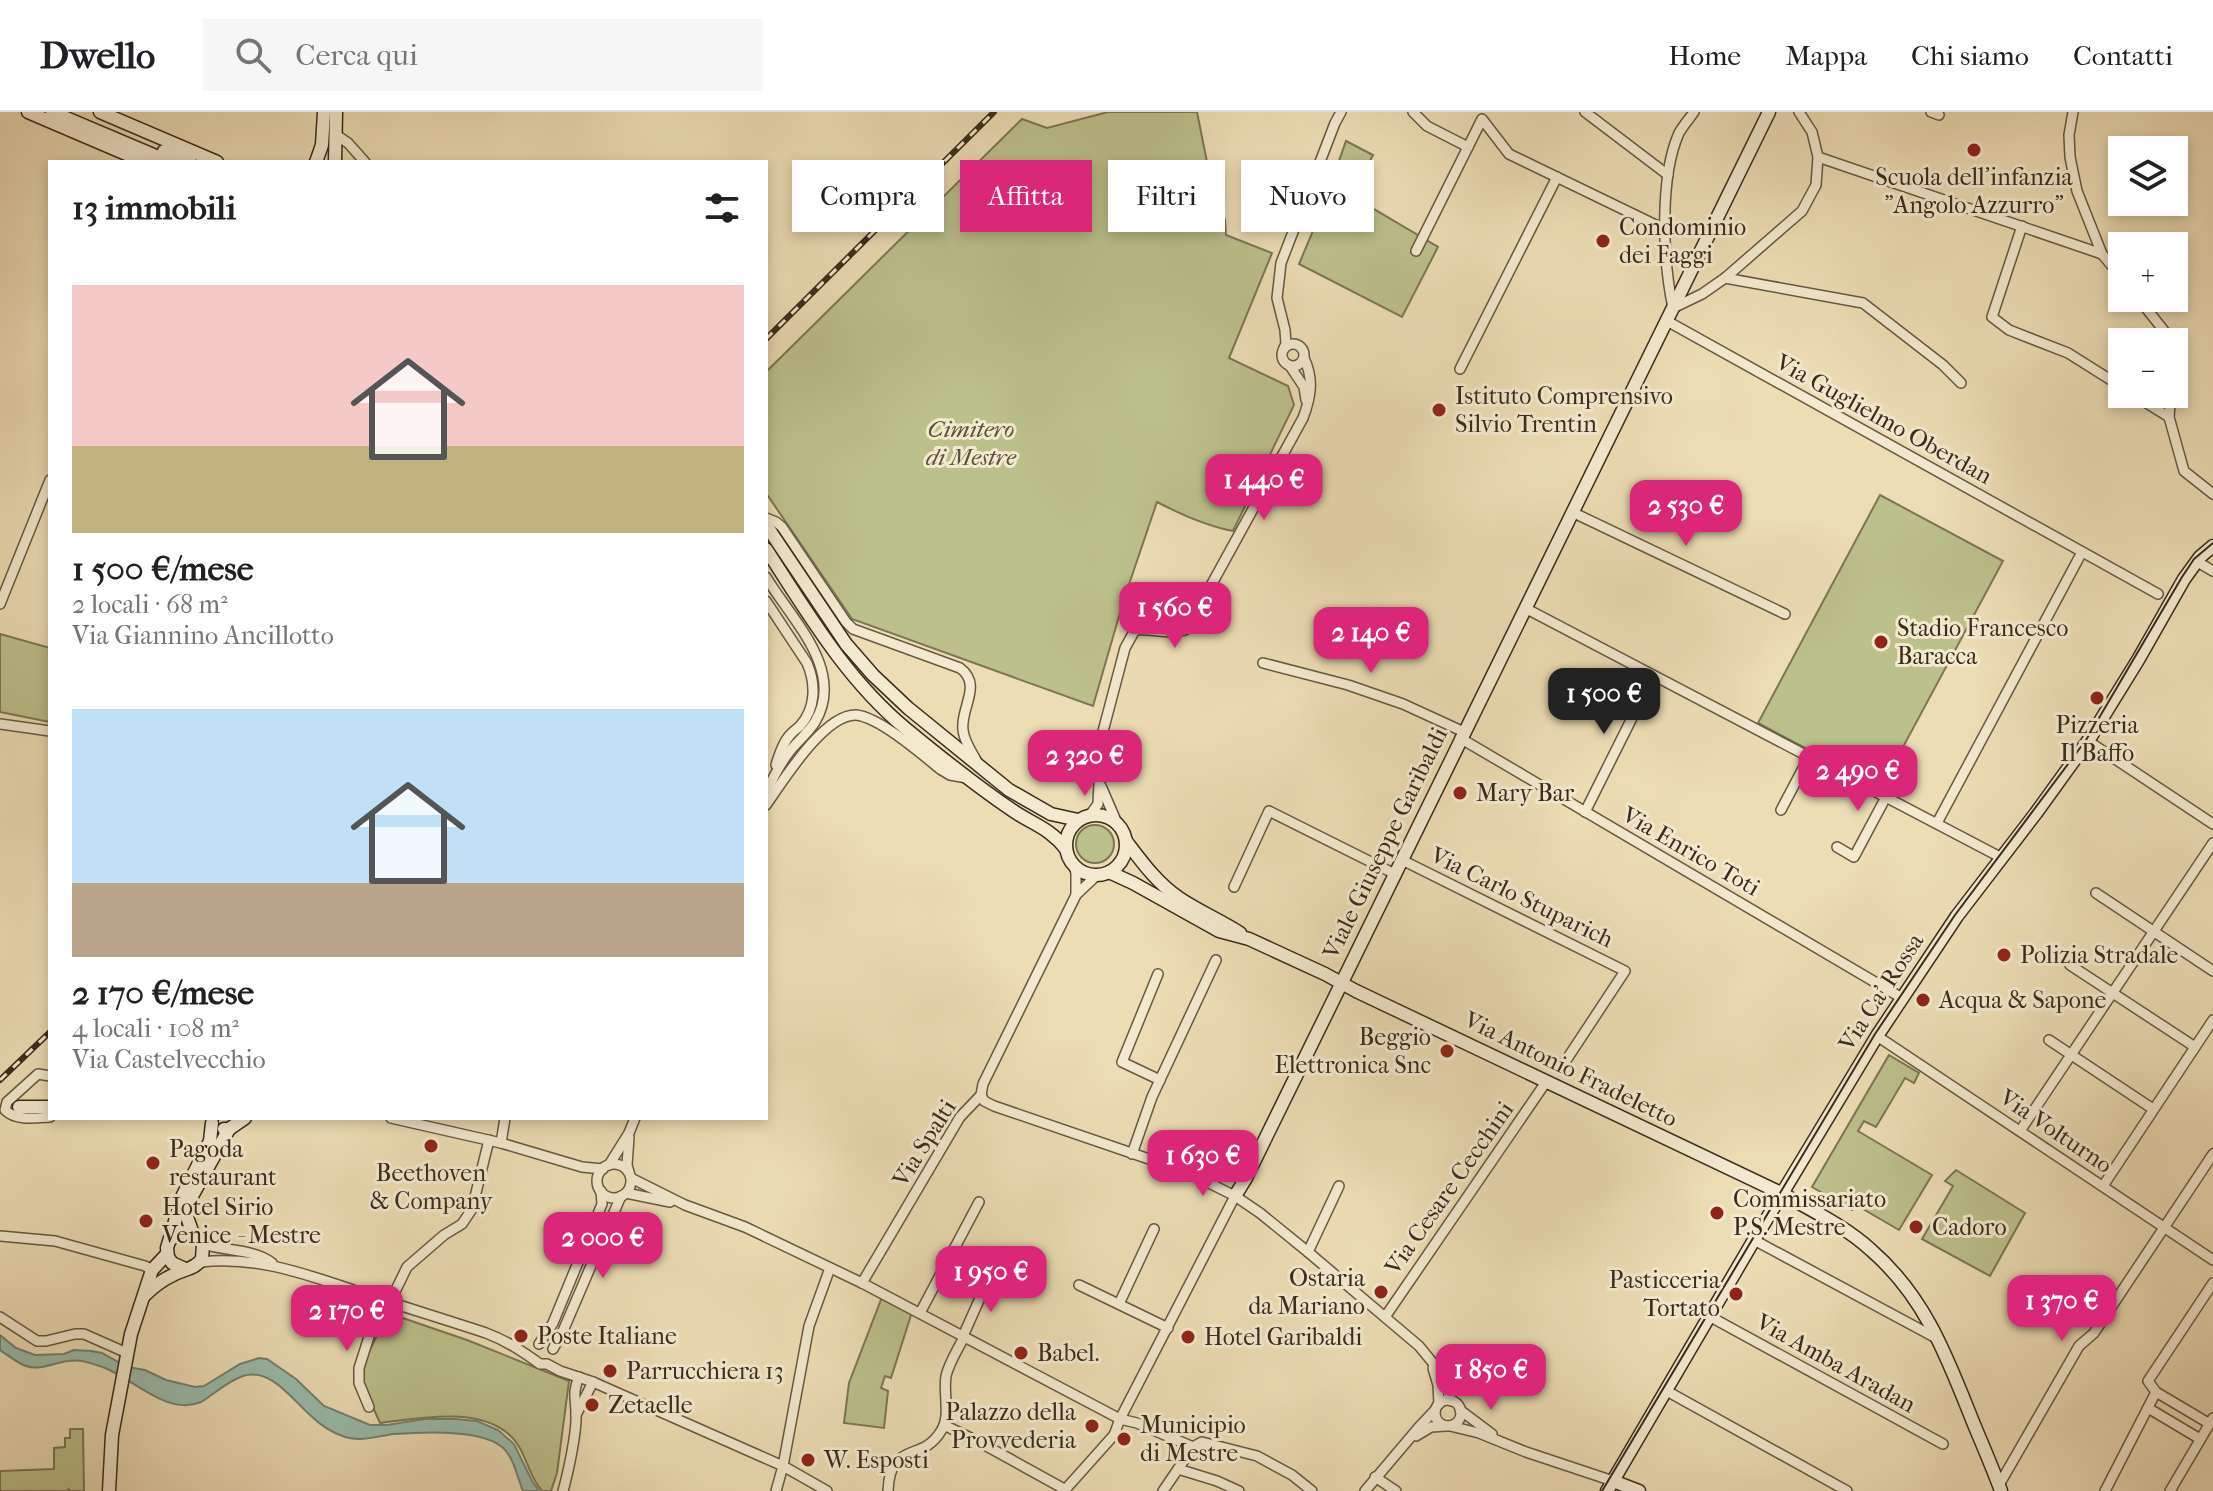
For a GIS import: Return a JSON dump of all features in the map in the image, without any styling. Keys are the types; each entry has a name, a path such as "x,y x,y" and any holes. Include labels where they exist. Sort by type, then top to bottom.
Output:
{"street":[{"path":"28,112 146,153 180,160"},
{"path":"52,112 146,153"},
{"path":"73,112 146,153"},
{"path":"100,112 212,160"},
{"path":"326,112 333,160"},
{"path":"317,160 326,112"},
{"path":"333,160 336,112"},
{"path":"1306,411 1304,387 1282,359 1286,344 1277,298 1281,263 1341,112"},
{"path":"1413,112 1427,126 1468,147"},
{"path":"1585,112 1668,175"},
{"path":"1694,112 1680,132 1668,175 1667,278 1673,308 1725,278 1802,211 1816,185 1818,157 1812,132 1799,112"},
{"name":"Viale Giuseppe Garibaldi","path":"1065,1490 1114,1435 1246,1178 1769,112"},
{"path":"2073,112 2069,135 2073,177 2102,254 2108,261"},
{"path":"1416,251 1482,119 1509,154 1666,230"},
{"path":"335,134 363,160"},
{"path":"1818,157 2102,254"},
{"path":"1460,369 1557,177"},
{"path":"2022,226 1992,317 2009,330 2068,353 2108,378"},
{"path":"1725,278 1863,303 1943,365 1961,383"},
{"path":"2149,312 2161,328"},
{"name":"Via Guglielmo Oberdan","path":"1667,321 2158,594"},
{"path":"1066,849 1068,833 1098,804 1101,739 1125,648 1135,630 1173,634 1185,630 1306,411 1311,384 1304,351 1293,342 1283,323"},
{"path":"1284,348 1299,345"},
{"path":"1290,366 1297,366 1304,358"},
{"path":"2155,408 2169,417"},
{"path":"2170,408 2169,417 2184,471 2213,494"},
{"path":"0,604 48,485"},
{"path":"1572,512 1785,614"},
{"path":"768,519 782,527 853,629 954,665 965,672 971,694 963,720 963,732 980,767"},
{"path":"768,528 846,644 908,708 1009,790 1051,814 1084,818 1100,814 1117,823"},
{"name":"Via Ca' Rossa","path":"1610,1486 1877,1036 1957,916 2088,741 2184,579 2196,561 2213,546"},
{"path":"768,552 823,637 863,688 902,726 970,779 1012,811 1050,831 1066,849 1074,866 1076,895"},
{"path":"1937,823 2082,552"},
{"path":"2196,561 2213,571"},
{"path":"768,580 816,655 825,685 814,725 790,751 774,775"},
{"path":"768,604 807,663 813,690 807,715 787,738 768,789"},
{"path":"1525,608 2002,858"},
{"name":"Via Enrico Toti","path":"1263,663 1362,689 1403,704 1462,735 1585,812 1902,998"},
{"path":"1585,812 1653,676"},
{"path":"768,802 800,756 829,726 848,716 857,715 878,722 940,769 950,775 970,779"},
{"path":"0,724 48,731"},
{"path":"2088,741 2213,824"},
{"path":"1781,810 1809,757"},
{"path":"1100,783 1126,841 1146,867 1181,899 1249,939"},
{"path":"1837,847 1854,857 1886,797"},
{"path":"1234,887 1269,811 1395,874"},
{"path":"981,1095 983,1084 1076,895 1123,860 1126,841"},
{"path":"2020,1131 2213,843"},
{"name":"Via Carlo Stuparich","path":"1402,860 1625,971 1561,1068"},
{"path":"1074,866 1081,871 1133,883 1219,931 1249,939"},
{"path":"2096,893 2213,971"},
{"name":"Via Antonio Fradeletto","path":"1249,939 1783,1194 1843,1228 1871,1249 1898,1276 1927,1317 2000,1488"},
{"path":"1132,1154 1152,1097 1216,960"},
{"path":"2070,965 2195,1047"},
{"path":"1158,974 1122,1062 1160,1080"},
{"path":"2103,1186 2213,1020"},
{"name":"Via Volturno","path":"1877,1036 2213,1260"},
{"path":"2049,1040 2153,1109"},
{"path":"48,1076 38,1074 7,1102 5,1110 9,1115 22,1118 48,1117"},
{"name":"Via Cesare Cecchini","path":"1385,1317 1546,1082"},
{"name":"Via Spalti","path":"862,1283 960,1117 981,1095 984,1101 994,1106 1187,1172 1235,1196 1308,1252 1430,1358 1442,1374 1451,1401"},
{"path":"19,1107 48,1107"},
{"path":"185,1269 174,1265 167,1248 183,1195 210,1141 210,1120"},
{"path":"211,1120 220,1128 229,1129"},
{"path":"193,1234 186,1214 187,1205 229,1129 242,1120"},
{"path":"415,1120 587,1168 621,1166 630,1175 685,1205 745,1227 862,1283 1120,1419 1193,1447"},
{"path":"501,1143 505,1120"},
{"path":"533,1356 533,1349 553,1323 600,1209 602,1200 598,1178 634,1120"},
{"path":"143,1298 154,1286 201,1262 231,1260 274,1266 486,1333 533,1356 540,1364 551,1356 623,1195 630,1188 627,1165 630,1131"},
{"path":"369,1407 359,1383 359,1368 385,1300 407,1267 467,1218 489,1140"},
{"path":"2000,1488 2079,1346 2094,1333 2213,1154"},
{"path":"1308,1252 1339,1186"},
{"path":"601,1191 610,1197 623,1195 685,1205"},
{"path":"920,1313 979,1202"},
{"path":"1119,1304 1154,1229"},
{"path":"171,1239 181,1232 199,1237 204,1253 201,1262"},
{"path":"0,1236 55,1241 152,1270"},
{"path":"1754,1240 1938,1339"},
{"path":"203,1244 268,1259 274,1266"},
{"path":"109,1491 111,1450 127,1353 152,1270 167,1254"},
{"path":"776,1491 809,1326 830,1268"},
{"path":"888,1491 888,1478 895,1462 942,1431 946,1375 989,1278"},
{"path":"2170,1491 2211,1421 2156,1392 2148,1381 2213,1283"},
{"path":"1079,1285 1168,1328"},
{"name":"Via Amba Aradan","path":"1709,1316 1943,1444"},
{"path":"0,1317 37,1341 84,1334 127,1353"},
{"path":"539,1344 549,1344 551,1356 577,1376 783,1466 827,1491"},
{"path":"1430,1358 1438,1385 1436,1418 1448,1426 1501,1441 1610,1486 1639,1491"},
{"path":"576,1415 573,1399 577,1376"},
{"path":"563,1491 576,1415 593,1382"},
{"path":"1665,1390 1847,1491"},
{"path":"2105,1491 2156,1392"},
{"path":"1365,1491 1443,1401 1455,1403 1501,1441"},
{"path":"2148,1408 2200,1439"},
{"path":"1406,1442 1431,1427 1448,1426 1460,1418 1460,1410"},
{"path":"944,1425 1065,1490"},
{"path":"1163,1491 1193,1447 1202,1442 1257,1456 1292,1475 1312,1491"},
{"path":"1178,1469 1239,1491"},
{"path":"1375,1477 1396,1491"}],"green space":[{"name":"Cimitero di Mestre","path":"1108,112 1197,112 1207,160 1108,160 1108,232 1225,232 1225,219 1226,235 1272,253 1229,358 1288,386 1294,405 1233,531 1194,519 1157,502 1124,599 1093,706 852,619 768,496 768,370 908,232 944,232 944,196 960,180 960,232 1092,232 1092,160 981,160 1022,119 1047,128"},
{"path":"1346,141 1373,155 1370,160 1339,160"},
{"path":"1374,209 1438,247 1402,317 1299,264 1313,232 1374,232"},
{"name":"Stadio Francesco Baracca","path":"1880,495 2003,561 1881,788 1758,723"},
{"path":"0,634 48,647 48,722 0,712"},
{"path":"1095,825 1108,831 1114,844 1108,857 1095,863 1082,857 1076,844 1082,831"},
{"path":"1889,1055 1919,1073 1914,1083 1905,1078 1876,1127 1864,1121 1858,1131 1932,1175 1899,1230 1856,1205 1852,1210 1812,1187"},
{"path":"1956,1170 2025,1213 1990,1276 1922,1239 1953,1186 1945,1181"},
{"path":"882,1297 912,1312 891,1378 885,1376 881,1388 888,1391 884,1428 844,1423 849,1383"},
{"path":"388,1313 467,1340 569,1381 557,1473 551,1491 542,1491 516,1442 488,1422 452,1416 380,1423 362,1383 361,1368"},
{"path":"70,1429 83,1429 84,1491 0,1491 0,1471 54,1469 54,1448 65,1447 65,1438 70,1438"}],"shaded area":[{"path":"0,1335 16,1348 35,1355 64,1354 74,1350 102,1353 127,1367 195,1387 204,1386 240,1364 259,1358 267,1359 296,1379 324,1406 370,1425 455,1419 477,1421 498,1430 514,1444 539,1491 523,1491 506,1451 480,1437 434,1432 364,1439 345,1437 321,1425 271,1380 253,1374 232,1381 201,1402 176,1404 152,1395 116,1373 87,1362 26,1366 0,1350"}],"tram line":[{"path":"1602,1491 1875,1034 1955,915 2086,740 2182,577 2194,559 2213,543"}],"railway":[{"path":"768,337 994,112"},
{"path":"0,1080 48,1034"}],"place":[{"name":"Scuola dell'infanzia \"Angolo Azzurro\"","path":"1974,150"},
{"name":"Condominio dei Faggi","path":"1603,241"},
{"name":"Istituto Comprensivo Silvio Trentin","path":"1439,410"},
{"name":"Stadio Francesco Baracca","path":"1881,642"},
{"name":"Pizzeria Il Baffo","path":"2097,698"},
{"name":"Mary Bar","path":"1460,793"},
{"name":"Polizia Stradale","path":"2004,955"},
{"name":"Acqua & Sapone","path":"1923,1000"},
{"name":"Beggio Elettronica Snc","path":"1447,1051"},
{"name":"Beethoven & Company","path":"431,1146"},
{"name":"Pagoda restaurant","path":"153,1163"},
{"name":"Commissariato P.S. Mestre","path":"1717,1213"},
{"name":"Hotel Sirio Venice - Mestre","path":"146,1221"},
{"name":"Cadoro","path":"1916,1227"},
{"name":"Ostaria da Mariano","path":"1381,1292"},
{"name":"Pasticceria Tortato","path":"1736,1294"},
{"name":"Poste Italiane","path":"521,1336"},
{"name":"Hotel Garibaldi","path":"1188,1337"},
{"name":"Babel.","path":"1021,1353"},
{"name":"Parrucchiera 13","path":"610,1371"},
{"name":"Zetaelle","path":"592,1405"},
{"name":"Palazzo della Provvederia","path":"1092,1426"},
{"name":"Municipio di Mestre","path":"1124,1439"},
{"name":"W. Esposti","path":"808,1460"}]}
